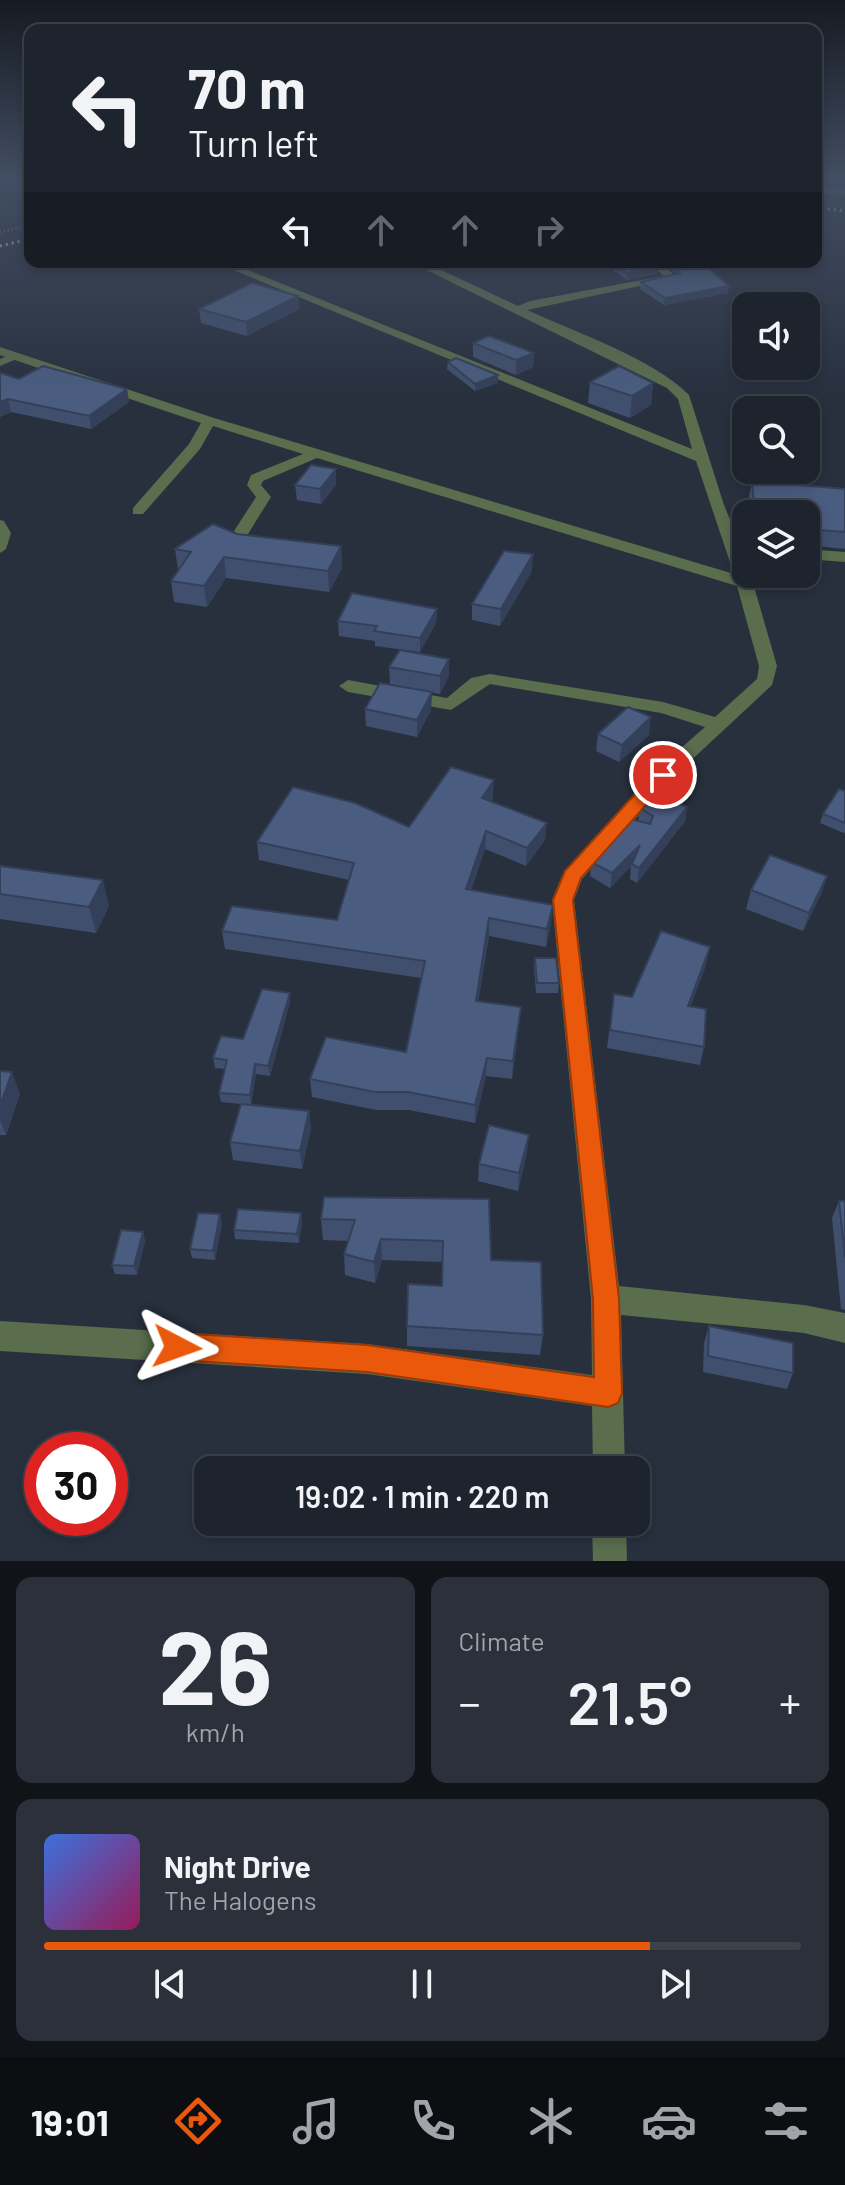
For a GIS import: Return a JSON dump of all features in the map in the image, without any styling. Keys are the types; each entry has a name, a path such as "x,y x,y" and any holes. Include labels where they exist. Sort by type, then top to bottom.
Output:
{"street":[{"path":"234,268 704,459"},
{"path":"427,268 672,385 684,398 692,431 704,459 706,475 732,533"},
{"path":"517,311 530,304 671,278 661,268"},
{"path":"7,354 209,421 732,579"},
{"path":"138,511 195,446 209,421"},
{"path":"242,531 264,497 254,485 256,478 317,453"},
{"path":"820,555 845,557"},
{"path":"609,1456 606,1299 563,900 572,876 663,775 766,681 765,650 746,588"},
{"path":"348,686 451,704 477,682 490,679 663,708 720,725"},
{"path":"606,1299 804,1319 845,1328"},
{"path":"0,1336 367,1359 608,1393"},
{"path":"609,1536 610,1561"}],"lane":[{"path":"0,363 7,354"},
{"path":"0,524 5,533 0,549"}],"building":[{"path":"620,268 653,268 627,273"},
{"path":"676,268 708,268 729,286 665,298 641,282 680,273"},
{"path":"252,283 298,296 246,322 199,309"},
{"path":"489,336 534,353 516,360 473,343"},
{"path":"456,358 498,375 475,384 448,362"},
{"path":"43,366 127,389 89,416 8,399 0,402 0,373 19,379"},
{"path":"619,366 653,383 632,396 590,382"},
{"path":"311,465 336,469 320,489 295,485"},
{"path":"752,484 845,489 845,532 820,530 820,500 754,500"},
{"path":"213,524 237,534 341,546 328,571 224,557 204,586 171,581 191,552 175,549"},
{"path":"504,551 533,554 501,609 472,604"},
{"path":"352,593 437,609 420,638 374,631 377,626 338,621"},
{"path":"400,650 449,659 440,676 389,667"},
{"path":"380,683 432,692 417,720 365,709"},
{"path":"628,707 651,717 622,745 598,734"},
{"path":"451,767 494,780 482,798 547,823 527,848 486,831 466,889 553,905 547,929 489,918 476,1001 521,1007 513,1061 487,1058 475,1105 408,1092 375,1092 310,1079 326,1037 406,1052 425,961 222,931 232,906 337,920 354,863 257,842 293,787 355,803 409,827"},
{"path":"839,789 845,791 845,823 823,814"},
{"path":"653,792 687,807 639,868 632,864 640,845 612,873 591,862 631,819 650,824 653,816 640,808"},
{"path":"770,855 827,876 809,913 751,890"},
{"path":"0,866 103,880 89,907 0,894"},
{"path":"661,931 710,947 688,1006 706,1009 704,1047 610,1030 614,994 632,997"},
{"path":"535,958 556,958 559,983 537,983"},
{"path":"262,989 290,993 268,1066 255,1064 250,1095 219,1093 227,1060 213,1058 221,1036 243,1039"},
{"path":"0,1071 12,1072 0,1106"},
{"path":"241,1104 309,1111 300,1151 230,1142"},
{"path":"489,1125 529,1135 519,1173 479,1164"},
{"path":"324,1197 489,1199 491,1260 541,1262 543,1335 407,1326 408,1284 442,1286 443,1241 381,1239 374,1262 344,1254 355,1220 321,1219"},
{"path":"839,1201 845,1201 845,1258"},
{"path":"238,1209 301,1213 297,1234 234,1230"},
{"path":"198,1213 220,1214 213,1251 190,1249"},
{"path":"121,1230 143,1232 134,1266 112,1265"},
{"path":"709,1326 793,1343 793,1373 708,1356"}],"route":[{"path":"177,1347 367,1359 608,1393 606,1299 563,900 572,876 663,775"}]}
